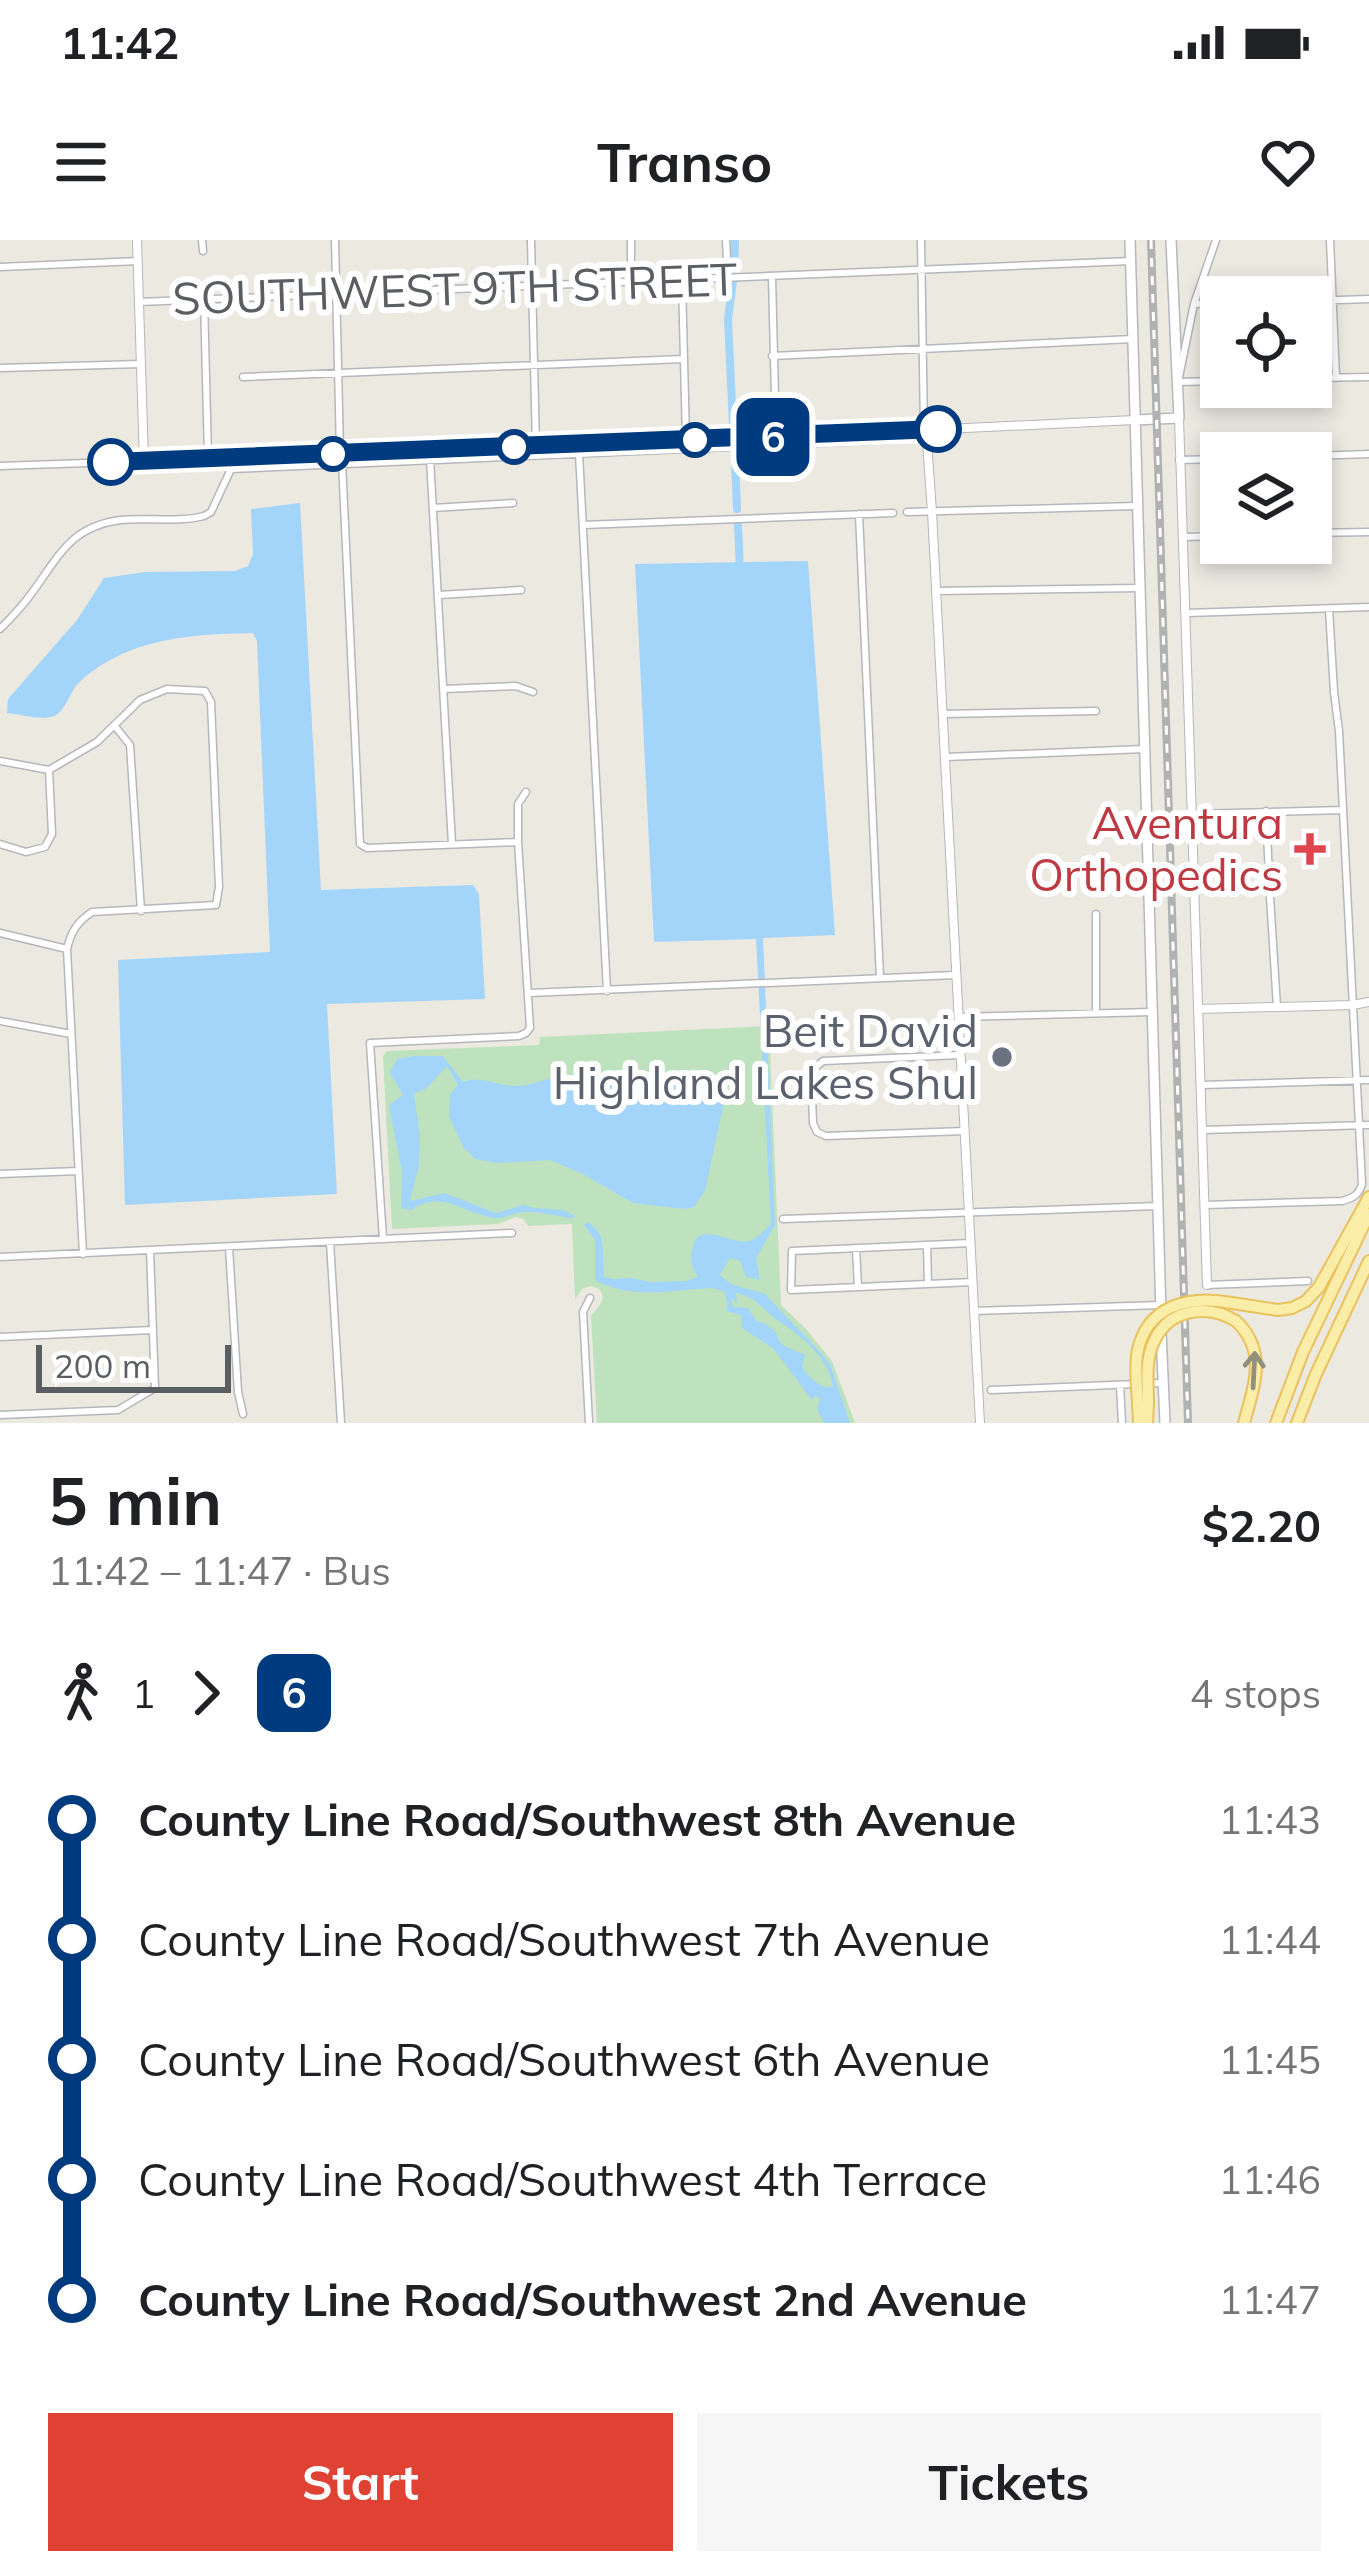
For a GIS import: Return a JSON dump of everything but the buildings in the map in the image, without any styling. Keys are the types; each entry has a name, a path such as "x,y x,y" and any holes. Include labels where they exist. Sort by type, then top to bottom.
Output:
{"main road":[{"path":"1130,240 1165,1423"},
{"path":"1135,420 1179,418 1171,240"},
{"path":"1143,1423 1138,1350 1155,1319 1192,1300 1292,1308 1313,1294 1364,1194"},
{"path":"1276,1423 1299,1361 1369,1214"},
{"path":"1297,1423 1369,1261"},
{"path":"1325,1354 1319,1338 1326,1304"},
{"path":"1143,1403 1150,1352 1166,1325 1198,1310 1218,1313 1236,1322 1251,1340 1258,1363 1244,1423"}],"street":[{"path":"137,240 144,461"},
{"path":"202,240 202,251"},
{"path":"335,240 360,844 368,848 518,842"},
{"path":"531,240 536,446"},
{"path":"631,240 632,281"},
{"path":"726,240 728,278"},
{"path":"921,240 924,430 980,1423"},
{"path":"1200,381 1178,382 1194,304 1216,240"},
{"path":"1330,240 1331,276"},
{"name":"SOUTHWEST 9TH STREET","path":"0,267 138,261"},
{"name":"SOUTHWEST 9TH STREET","path":"139,302 1131,261"},
{"path":"772,277 776,437"},
{"path":"682,280 686,440"},
{"path":"204,299 208,459"},
{"path":"1332,300 1369,299"},
{"path":"1194,304 1200,304"},
{"path":"1332,316 1336,378"},
{"path":"772,356 1133,339"},
{"path":"243,376 683,359"},
{"path":"0,368 140,364"},
{"path":"1332,378 1369,377"},
{"path":"1179,418 1207,1285 1308,1281"},
{"path":"0,629 29,598 63,547 82,532 123,520 204,516 211,512 231,469 536,446 1135,420"},
{"path":"0,466 430,458 889,440"},
{"path":"579,453 607,991"},
{"path":"1332,455 1369,454"},
{"path":"430,458 452,844"},
{"path":"1180,460 1200,460"},
{"path":"433,508 513,503"},
{"path":"907,512 1136,506"},
{"path":"583,525 893,513"},
{"path":"859,514 880,978"},
{"path":"1332,533 1369,532"},
{"path":"1184,537 1200,537"},
{"path":"936,591 1138,588"},
{"path":"439,596 521,590"},
{"path":"1187,614 1369,607"},
{"path":"1204,1205 1342,1201 1364,1194 1329,609"},
{"path":"444,689 516,686 533,692"},
{"path":"0,761 49,770 97,742 140,700 167,689 206,692 211,702 216,905 92,912 70,935 83,1253"},
{"path":"943,714 1096,711"},
{"path":"114,724 130,745 141,911"},
{"path":"946,757 1144,749"},
{"path":"0,844 26,852 45,847 52,834 49,770"},
{"path":"383,1239 370,1042 526,1034 530,1022 518,842 518,805 526,792"},
{"path":"1194,814 1343,810"},
{"path":"1266,811 1277,1007"},
{"path":"1096,914 1096,1013"},
{"path":"0,933 67,949"},
{"path":"529,993 956,975"},
{"path":"1198,1010 1369,1005"},
{"path":"958,1017 1152,1012"},
{"path":"0,1021 71,1034"},
{"path":"960,1055 823,1060 812,1071 813,1123 826,1136 964,1131"},
{"path":"1201,1085 1369,1080"},
{"path":"1202,1130 1369,1125"},
{"path":"0,1174 78,1171"},
{"path":"783,1219 1158,1206"},
{"path":"0,1257 512,1233"},
{"path":"330,1242 341,1423"},
{"path":"970,1243 791,1251 791,1290 973,1282"},
{"path":"927,1245 928,1284"},
{"path":"229,1247 243,1414"},
{"path":"856,1247 858,1287"},
{"path":"0,1415 118,1410 155,1388 150,1250"},
{"path":"590,1298 583,1312 590,1423"},
{"path":"974,1312 1161,1305"},
{"path":"0,1337 152,1330"},
{"path":"991,1390 1163,1383"},
{"path":"1120,1385 1122,1423"}],"green space":[{"path":"769,1026 781,1305 832,1361 855,1423 597,1423 591,1316 602,1297 591,1286 575,1299 572,1224 528,1226 516,1217 498,1224 392,1229 383,1056 387,1051 539,1045 540,1037"}],"water":[{"path":"300,503 321,890 473,885 479,894 485,999 327,1004 337,1194 125,1205 118,960 270,952 257,641 253,633 199,636 130,651 89,674 54,716 7,713 8,699 77,620 104,578 145,572 235,571 248,566 253,554 251,509"},
{"path":"808,561 835,935 763,938 775,1225 756,1258 760,1280 746,1277 740,1261 730,1258 720,1275 731,1284 765,1294 821,1353 830,1364 850,1423 824,1423 817,1409 820,1398 812,1400 773,1348 742,1328 741,1315 726,1311 724,1291 638,1292 595,1280 595,1240 584,1225 587,1222 601,1239 604,1277 650,1282 698,1277 691,1259 700,1236 749,1241 771,1224 756,939 654,942 635,564","holes":["736,1293 812,1348 826,1366 833,1387 811,1378 802,1367 805,1355 783,1344 748,1308 733,1307 731,1298 737,1303"]},
{"path":"443,1056 463,1082 478,1079 518,1086 574,1074 629,1089 683,1078 710,1083 718,1090 723,1107 705,1191 694,1207 684,1209 633,1203 550,1160 498,1163 475,1159 449,1117 450,1094 458,1085 447,1066 427,1088 414,1094 419,1165 410,1201 445,1193 496,1213 523,1205 575,1216 523,1212 494,1218 442,1202 401,1208 402,1172 389,1105 403,1095 390,1073 397,1059"}],"waterway":[{"path":"734,274 735,240"},
{"path":"733,281 728,319 733,426"},
{"path":"735,460 737,509"},
{"path":"738,525 740,571"}],"railway":[{"path":"1151,240 1188,1423"}],"bus line":[{"name":"6","path":"111,462 938,429"}],"place":[{"name":"Aventura Orthopedics","path":"1310,849"},
{"name":"Beit David Highland Lakes Shul","path":"1002,1057"}]}
